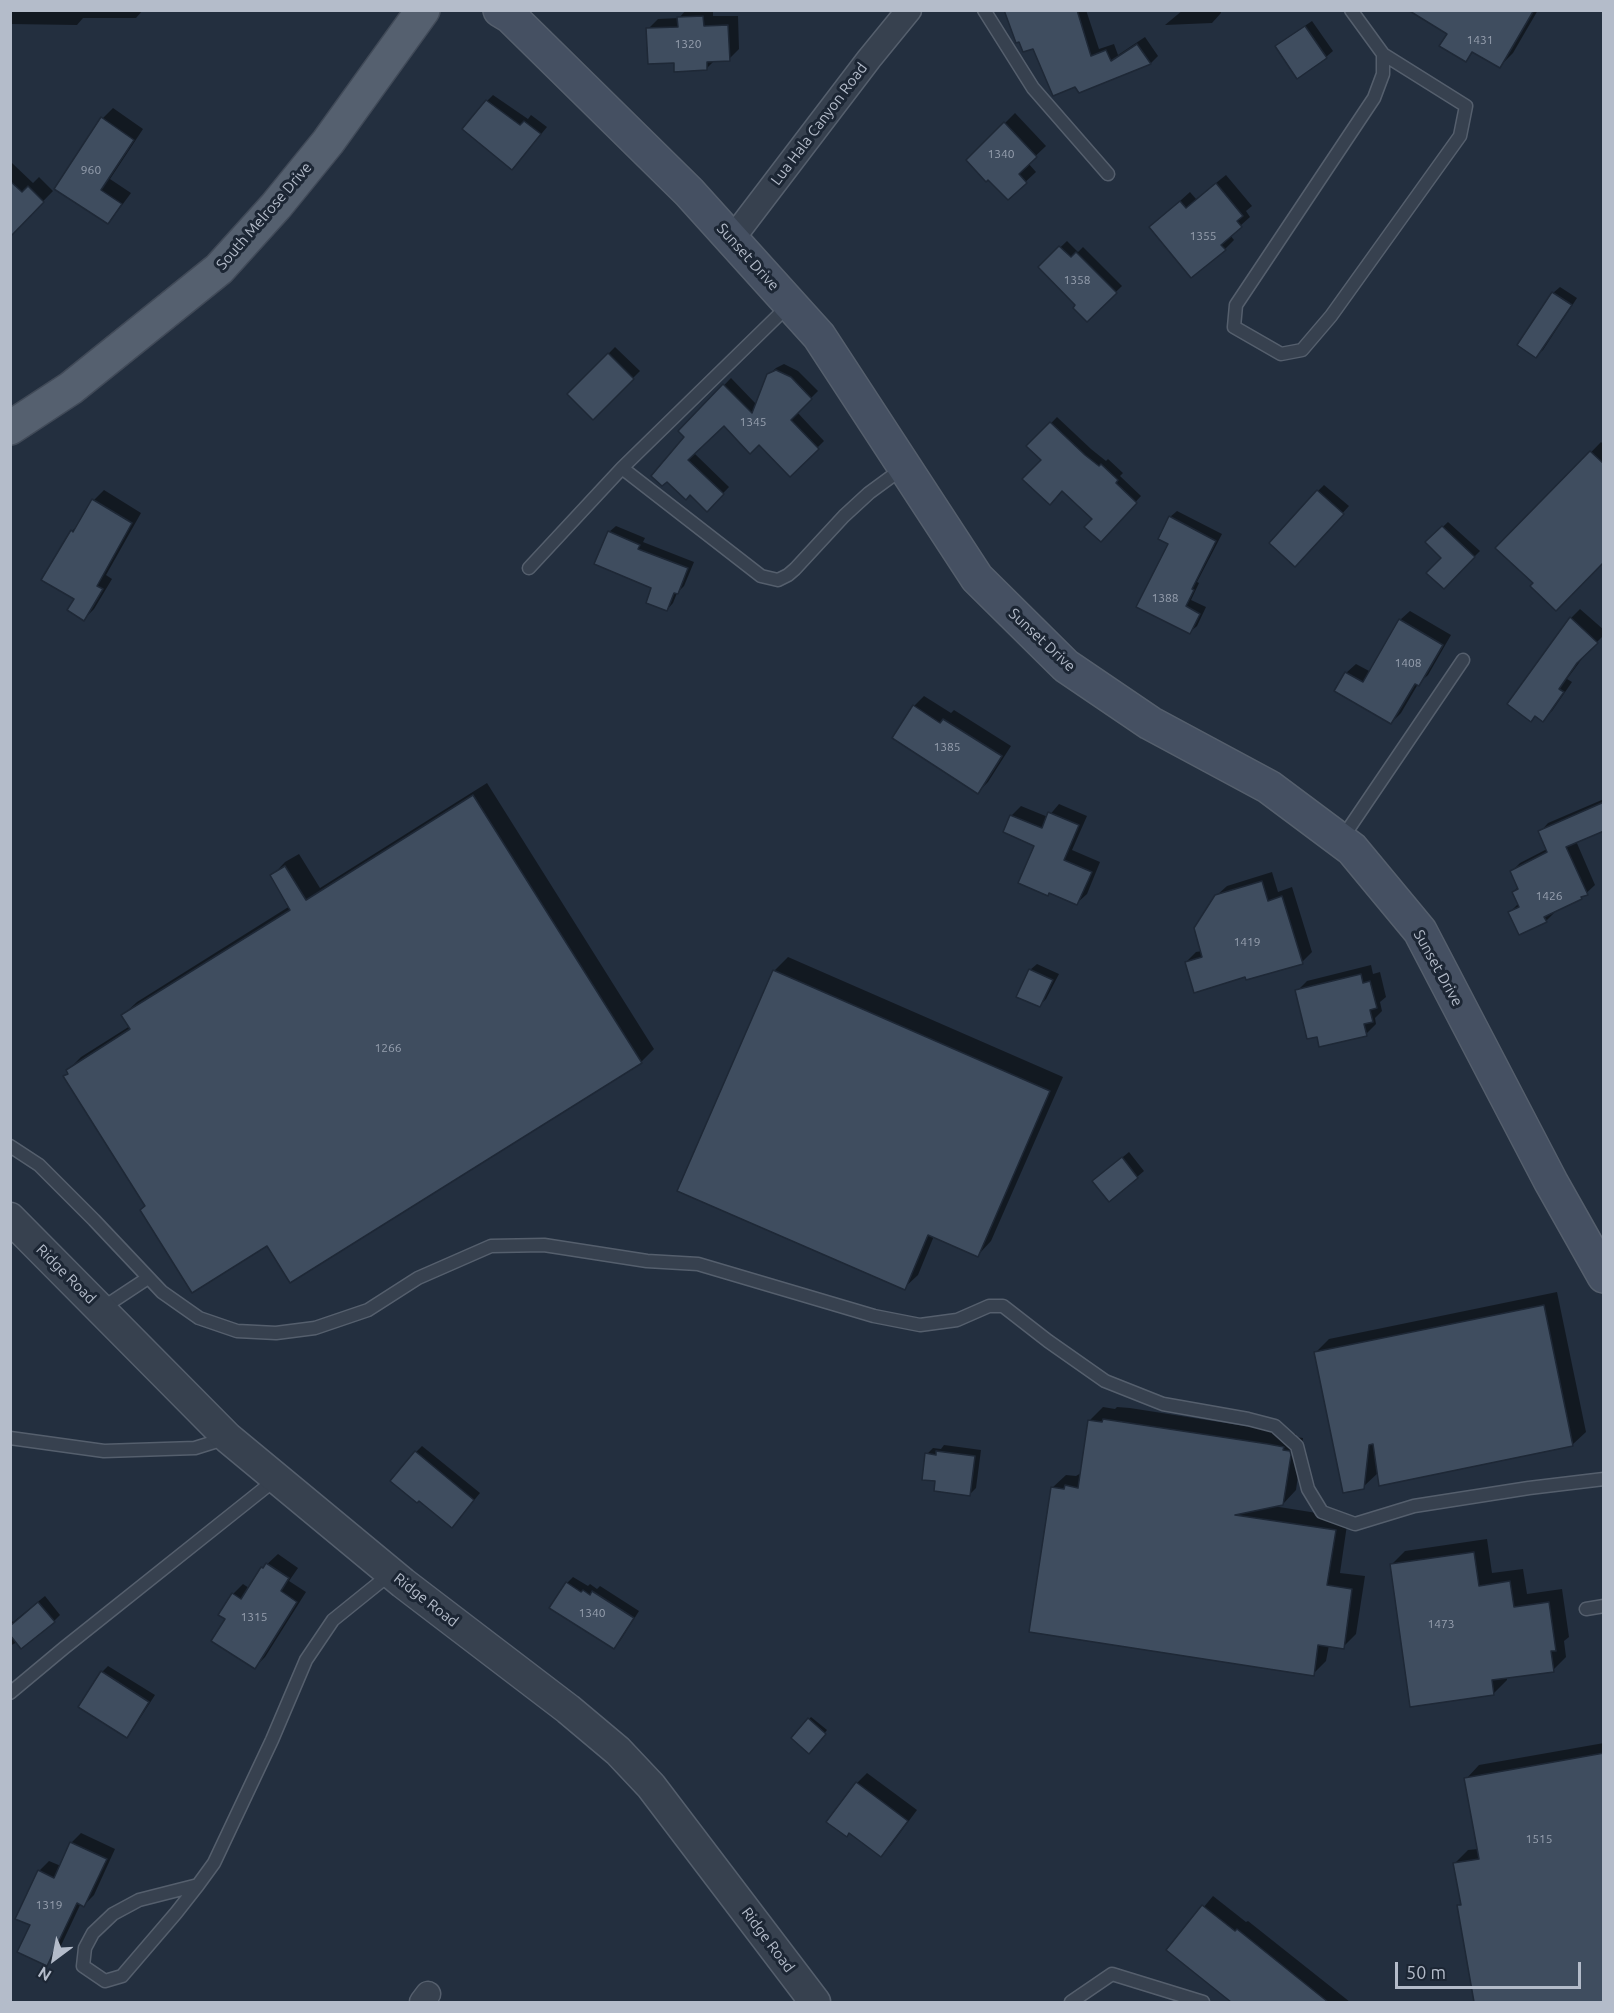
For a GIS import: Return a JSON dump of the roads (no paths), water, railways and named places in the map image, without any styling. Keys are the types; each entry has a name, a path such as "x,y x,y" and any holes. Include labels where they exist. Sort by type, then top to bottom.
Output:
{"main road":[{"name":"South Melrose Drive","path":"10,428 71,388 219,269 276,206 328,142 423,10"},
{"name":"Sunset Drive","path":"500,10 510,16 672,176 819,336 977,578 1066,666 1150,723 1269,787 1352,849 1420,931 1551,1182 1604,1276"}],"street":[{"name":"Lua Hala Canyon Road","path":"732,239 909,10"},
{"name":"Ridge Road","path":"10,1218 228,1438 391,1573 618,1750 658,1795 815,2002"}],"lane":[{"path":"984,10 1033,88 1108,174"},
{"path":"1351,10 1383,54 1466,106 1460,136 1330,316 1302,351 1281,354 1234,327 1236,305 1374,98 1383,74 1383,54"},
{"path":"529,567 622,468 790,304"},
{"path":"622,468 761,576 778,580 795,569 869,493 904,467"},
{"path":"1340,840 1463,660"},
{"path":"10,1146 39,1165 162,1292 199,1318 237,1331 276,1333 315,1328 368,1310 418,1278 491,1246 544,1245 647,1261 698,1264 874,1316 920,1325 957,1320 989,1306 1003,1306 1105,1381 1163,1404 1275,1426 1297,1446 1308,1489 1322,1512 1355,1524 1414,1506 1604,1479"},
{"path":"101,1310 148,1278"},
{"path":"10,1438 104,1451 195,1448 228,1438"},
{"path":"10,1693 277,1478"},
{"path":"198,1884 139,1900 113,1914 93,1933 85,1948 83,1965 105,1981 122,1976 198,1884 214,1863 272,1740 306,1660 333,1620 391,1573"},
{"path":"1586,1609 1604,1606"},
{"path":"1071,2002 1112,1974 1203,2002"}]}
